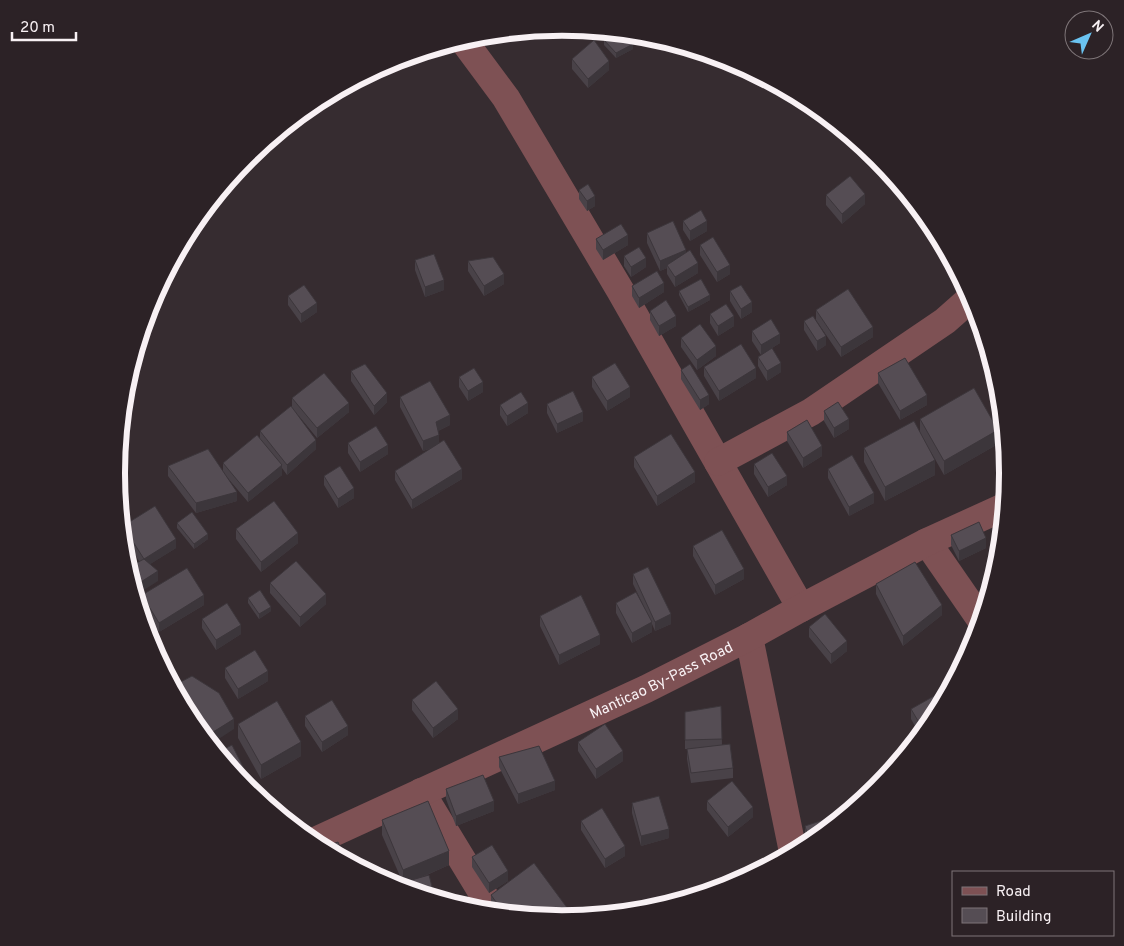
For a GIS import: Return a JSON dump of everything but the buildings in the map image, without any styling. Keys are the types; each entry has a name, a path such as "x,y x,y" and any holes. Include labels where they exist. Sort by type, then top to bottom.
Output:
{"street":[{"path":"468,47 511,106 625,299 801,608"},
{"path":"718,462 811,412 944,321 965,303"},
{"name":"Manticao By-Pass Road","path":"322,838 646,689 749,637 927,542 997,510"},
{"path":"927,542 976,613"},
{"path":"749,637 791,844"},
{"path":"421,792 489,903"}]}
